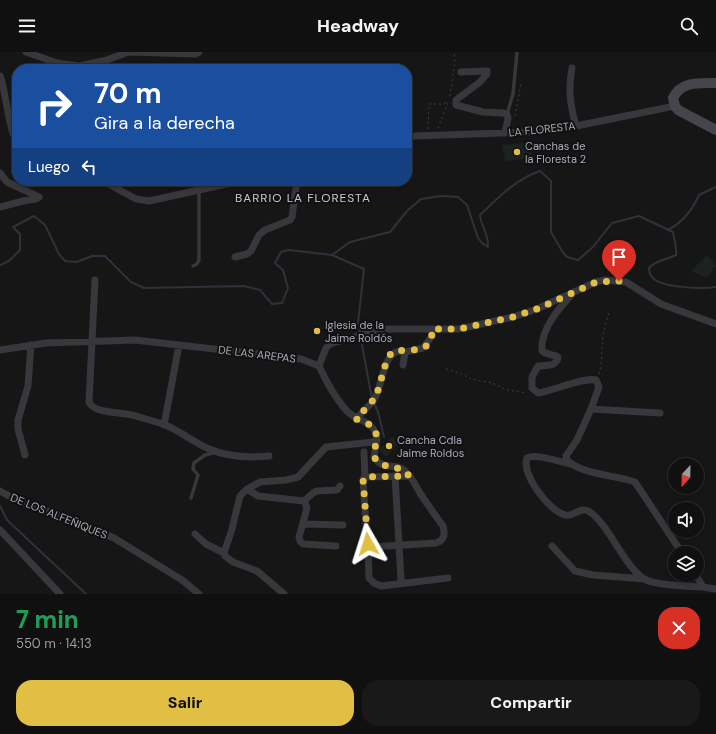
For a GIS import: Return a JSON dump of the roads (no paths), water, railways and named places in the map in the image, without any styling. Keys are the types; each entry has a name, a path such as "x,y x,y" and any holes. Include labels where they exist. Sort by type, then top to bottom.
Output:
{"street":[{"path":"26,52 57,63 64,64"},
{"path":"88,64 107,60 128,52 195,54 199,52"},
{"path":"106,64 107,60"},
{"path":"572,68 569,85 571,109 576,126"},
{"path":"461,72 483,70 487,71 487,74 480,82 456,100 456,105 483,112 507,114 508,118 505,133"},
{"path":"0,76 5,90 12,128"},
{"path":"716,83 691,84 683,86 678,89 673,98 675,106 686,115 716,130"},
{"name":"LA FLORESTA","path":"412,138 528,132 576,126 675,106"},
{"path":"0,173 7,182 12,184"},
{"path":"0,207 39,197 16,186"},
{"path":"112,186 136,199 149,201 220,186"},
{"path":"234,257 247,254 251,250 259,235 265,230 290,220 292,217 296,186"},
{"path":"95,280 91,341 90,406 96,410 133,415 164,425 220,453 253,458 269,456"},
{"path":"368,544 375,548 436,543 441,542 444,538 445,532 443,526 404,470 397,467 385,466 376,461 374,457 377,439 374,428 370,424 356,419 346,410 332,392 319,366 321,357 330,344 381,329 459,329 513,317 532,311 596,282 605,280 626,282 661,304 716,324"},
{"path":"570,464 566,460 566,456 577,440 591,409 599,387 596,380 588,380 538,393 534,391 532,377 538,366 553,364 558,360 556,355 549,355 542,351 543,341 546,330 560,308 574,292"},
{"path":"356,419 376,397 389,356 396,351 404,352 424,348 432,336 432,329"},
{"name":"DE LAS AREPAS","path":"0,350 46,343 135,340 301,359 319,366"},
{"path":"25,454 18,429 18,420 28,386 31,345"},
{"path":"164,425 179,345"},
{"path":"403,365 404,352"},
{"path":"591,409 660,413"},
{"path":"224,552 232,529 240,496 247,489 260,482 286,480 298,477 326,446 373,442 377,439"},
{"path":"364,452 365,477 362,482 368,544 369,578 374,583 381,586 448,578"},
{"path":"645,579 636,572 604,527 590,512 581,510 564,515 552,508 544,500 533,484 526,468 527,458 530,456 570,464 588,471 635,482 677,546"},
{"path":"395,476 401,579"},
{"path":"365,477 409,476"},
{"path":"304,501 313,492 337,490 340,486"},
{"path":"247,489 258,496 304,501"},
{"name":"DE LOS ALFEÑIQUES","path":"0,492 18,501 75,521 114,538 182,580 199,594"},
{"path":"304,501 307,508 304,524 299,537 300,541 303,544 336,546"},
{"path":"304,524 343,525"},
{"path":"0,530 60,594"},
{"path":"195,534 206,544 224,552 225,556 229,560 257,571 284,594"},
{"path":"552,546 575,571 593,575 645,579 657,583 716,589"},
{"path":"700,582 703,587"}],"lane":[{"path":"507,114 513,94 517,52"},
{"path":"193,266 197,264 198,260 199,191"},
{"path":"191,498 198,475 193,469 194,463 205,455 220,453"}],"waterway":[{"path":"332,255 350,242 390,232 407,211 421,199 441,196 458,197 467,205 478,238 488,247 487,238 480,215 515,184 531,174 540,171 551,181 551,232 567,257 578,260 593,247 612,223 639,216 673,232 676,255 652,265 649,268 650,274 653,278 659,282 675,286 693,288 716,287"},
{"path":"668,230 686,216 699,195 716,187"},
{"path":"0,265 9,261 20,250 20,234 13,227 34,216 45,225 59,254 65,261 77,262 92,256 105,256 131,282 144,288 244,286 260,290 272,304 282,303 288,288 283,270 275,263 281,252 289,250 332,255 364,269 358,323 372,399"},
{"path":"374,403 378,412 384,437"},
{"path":"0,506 7,520 86,594"}],"place":[{"name":"Canchas de la Floresta 2","path":"517,152"},
{"name":"Iglesia de la Jaime Roldós","path":"317,331"},
{"name":"Cancha Cdla Jaime Roldos","path":"389,446"}],"district":[{"name":"BARRIO LA FLORESTA","path":"303,198"}]}
